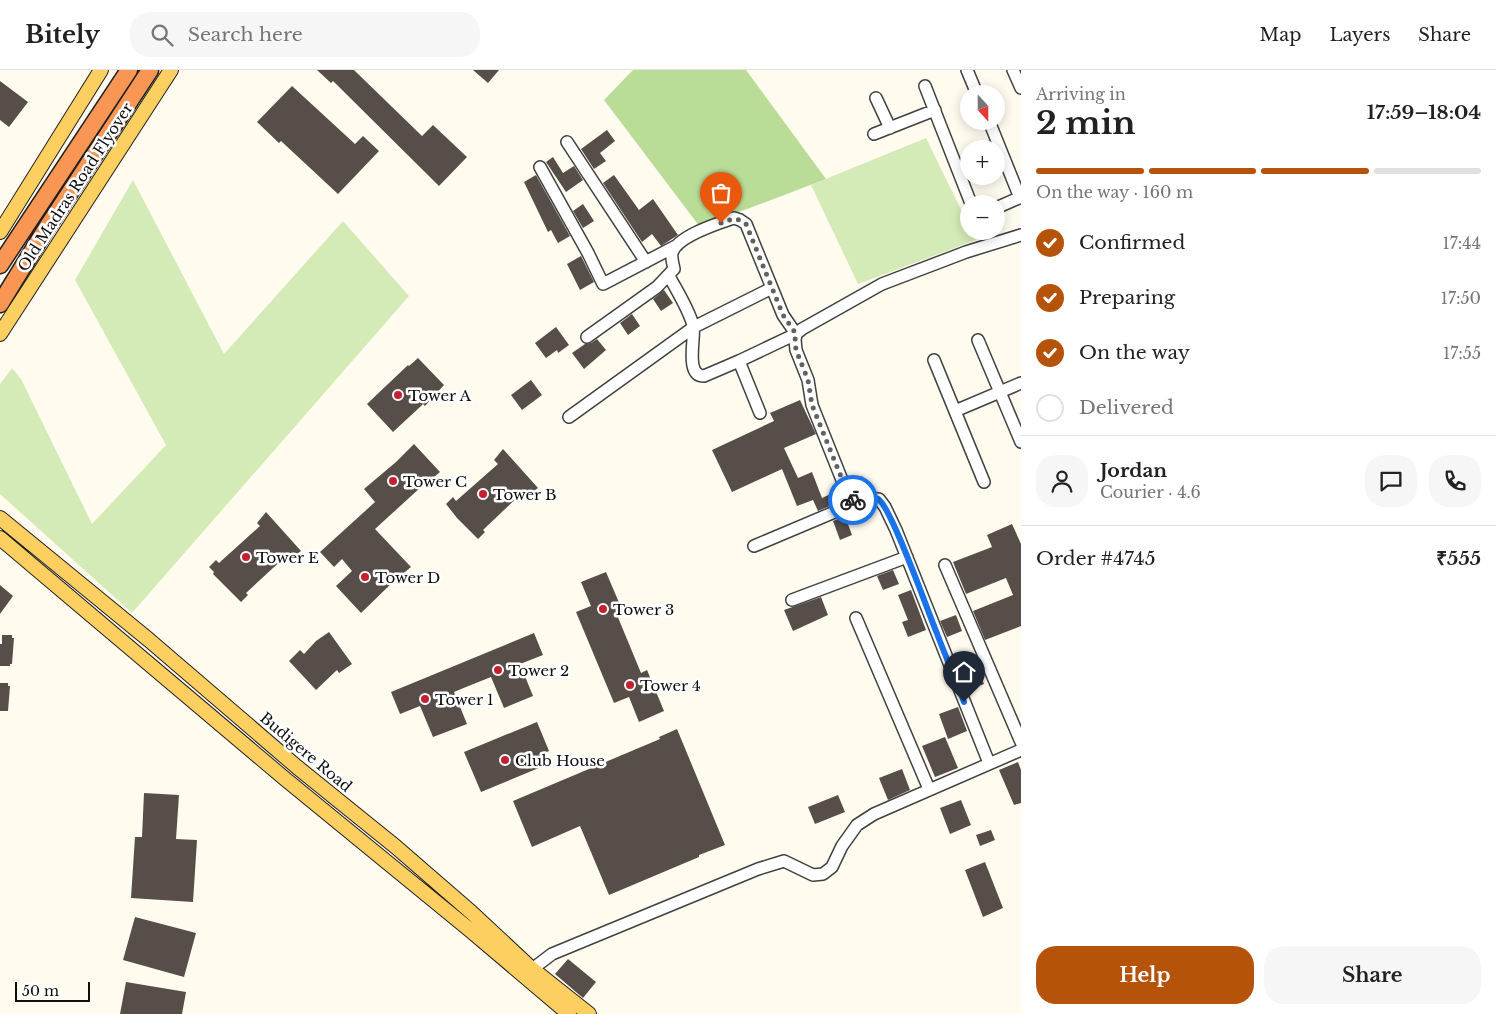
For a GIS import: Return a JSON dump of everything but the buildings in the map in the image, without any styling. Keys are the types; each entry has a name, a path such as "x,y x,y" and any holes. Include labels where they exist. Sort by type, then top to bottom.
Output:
{"highway":[{"name":"Old Madras Road Flyover","path":"0,264 129,70"},
{"name":"Old Madras Road Flyover","path":"0,304 46,229 150,70"}],"main road":[{"path":"0,232 102,70"},
{"path":"0,334 171,70"},
{"name":"Budigere Road","path":"0,518 149,640 297,767 396,847 471,912 527,972 570,1014"},
{"name":"Budigere Road","path":"0,538 284,778 470,930 589,1014"}],"street":[{"path":"967,70 973,85"},
{"path":"1013,70 1021,88"},
{"path":"925,86 968,195"},
{"path":"876,98 890,128"},
{"path":"874,134 935,110"},
{"path":"993,130 1021,198 1005,204"},
{"path":"567,142 646,262"},
{"path":"540,167 603,284 676,246 683,240 721,223 734,218 746,224 783,315 796,334 796,350 808,380 812,405 844,484 856,501 875,498 882,502 896,530 989,763"},
{"path":"669,276 694,327 692,358 696,374 704,376 796,334 882,284 966,252 1021,235"},
{"path":"587,337 657,287 669,276 674,269 672,254 676,246"},
{"path":"569,418 694,327 772,288"},
{"path":"978,340 1020,438"},
{"path":"934,360 984,482"},
{"path":"740,361 760,413"},
{"path":"955,411 1021,383"},
{"path":"754,546 864,499"},
{"path":"792,600 907,557"},
{"path":"945,565 1021,742"},
{"path":"856,618 929,789"},
{"path":"527,972 552,954 758,869 784,861 813,875 823,874 832,867 842,846 857,825 874,814 1021,750"}],"green space":[{"path":"633,70 746,70 826,179 700,227 604,100"},
{"path":"926,138 960,208 960,240 976,240 858,284 811,185"},
{"path":"133,180 224,354 343,221 409,296 132,613 0,494 0,384 12,368 21,379 92,524 166,445 75,280"}],"way so far":[{"path":"721,223 734,218 746,224 783,315 796,334 796,350 808,380 812,405 844,484 853,500"}],"place":[{"name":"Tower A","path":"398,395"},
{"name":"Tower C","path":"393,481"},
{"name":"Tower B","path":"483,494"},
{"name":"Tower E","path":"246,557"},
{"name":"Tower D","path":"365,577"},
{"name":"Tower 3","path":"603,609"},
{"name":"Tower 2","path":"498,670"},
{"name":"Tower 4","path":"630,685"},
{"name":"Tower 1","path":"425,699"},
{"name":"Club House","path":"505,760"}],"route":[{"path":"853,500 875,498 879,499 885,507 918,582 964,702"}]}
